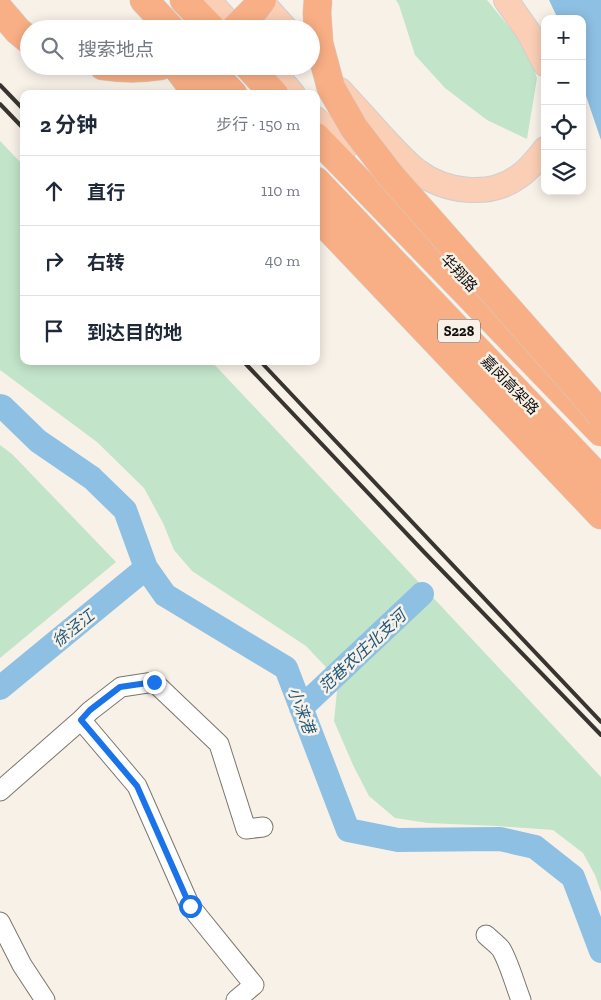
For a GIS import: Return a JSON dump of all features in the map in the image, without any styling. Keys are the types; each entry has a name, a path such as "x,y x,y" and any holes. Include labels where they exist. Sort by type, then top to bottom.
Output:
{"highway":[{"path":"126,0 141,20"},
{"path":"144,0 163,20"},
{"path":"164,0 169,20"},
{"path":"184,0 203,20"},
{"path":"244,20 255,10 261,0"},
{"path":"317,20 318,0"},
{"path":"0,10 20,33"},
{"path":"320,47 331,88 354,128 391,176 586,396 599,422"},
{"path":"183,75 194,90"},
{"path":"197,75 205,90"},
{"path":"215,75 229,90"},
{"path":"256,75 270,90"},
{"name":"S228","path":"320,141 599,422"},
{"name":"嘉闵高架路","path":"320,185 601,481"},
{"path":"320,219 601,515"},
{"path":"320,243 521,453 601,523"}],"main road":[{"path":"133,0 151,20"},
{"path":"208,0 227,20"},
{"path":"261,0 278,20"},
{"path":"506,0 529,34 543,60"},
{"path":"320,67 404,160 418,172 454,189 485,189 502,185 518,178 544,150"},
{"path":"201,75 215,90"},
{"path":"277,75 290,90"},
{"name":"华翔路","path":"320,123 599,422"},
{"path":"320,198 601,481"}],"lane":[{"path":"0,791 90,710 120,687 154,682 218,744 246,829 263,827"},
{"path":"81,720 137,786 190,906 254,986 236,1000"},
{"path":"0,922 22,965 45,1000"},
{"path":"486,935 500,947 521,1000"}],"green space":[{"path":"396,0 487,0 526,48 537,78 527,139 487,120 445,88 415,55"},
{"path":"0,141 20,162 20,365 215,365 601,777 601,892 595,875 583,853 553,830 428,823 395,818 369,796 334,721 337,691 325,666 306,646 192,571 174,550 163,523 144,488 97,442 0,370"},
{"path":"0,445 12,454 116,562 0,658"}],"water":[{"path":"549,0 601,0 601,140 586,96 586,15 556,15"}],"waterway":[{"name":"小涞港","path":"0,406 38,441 92,478 125,510 146,568 165,595 286,668 348,830 398,840 500,839 535,847 573,877 601,951"},
{"name":"徐泾江","path":"0,688 146,568"},
{"name":"范巷农庄北支河","path":"301,708 422,594"}],"railway":[{"path":"0,85 20,106"},
{"path":"0,104 20,125"},
{"path":"247,365 601,735"},
{"path":"264,365 601,722"}],"route":[{"path":"154,682 120,687 90,710 81,720 137,786 190,906"}]}
